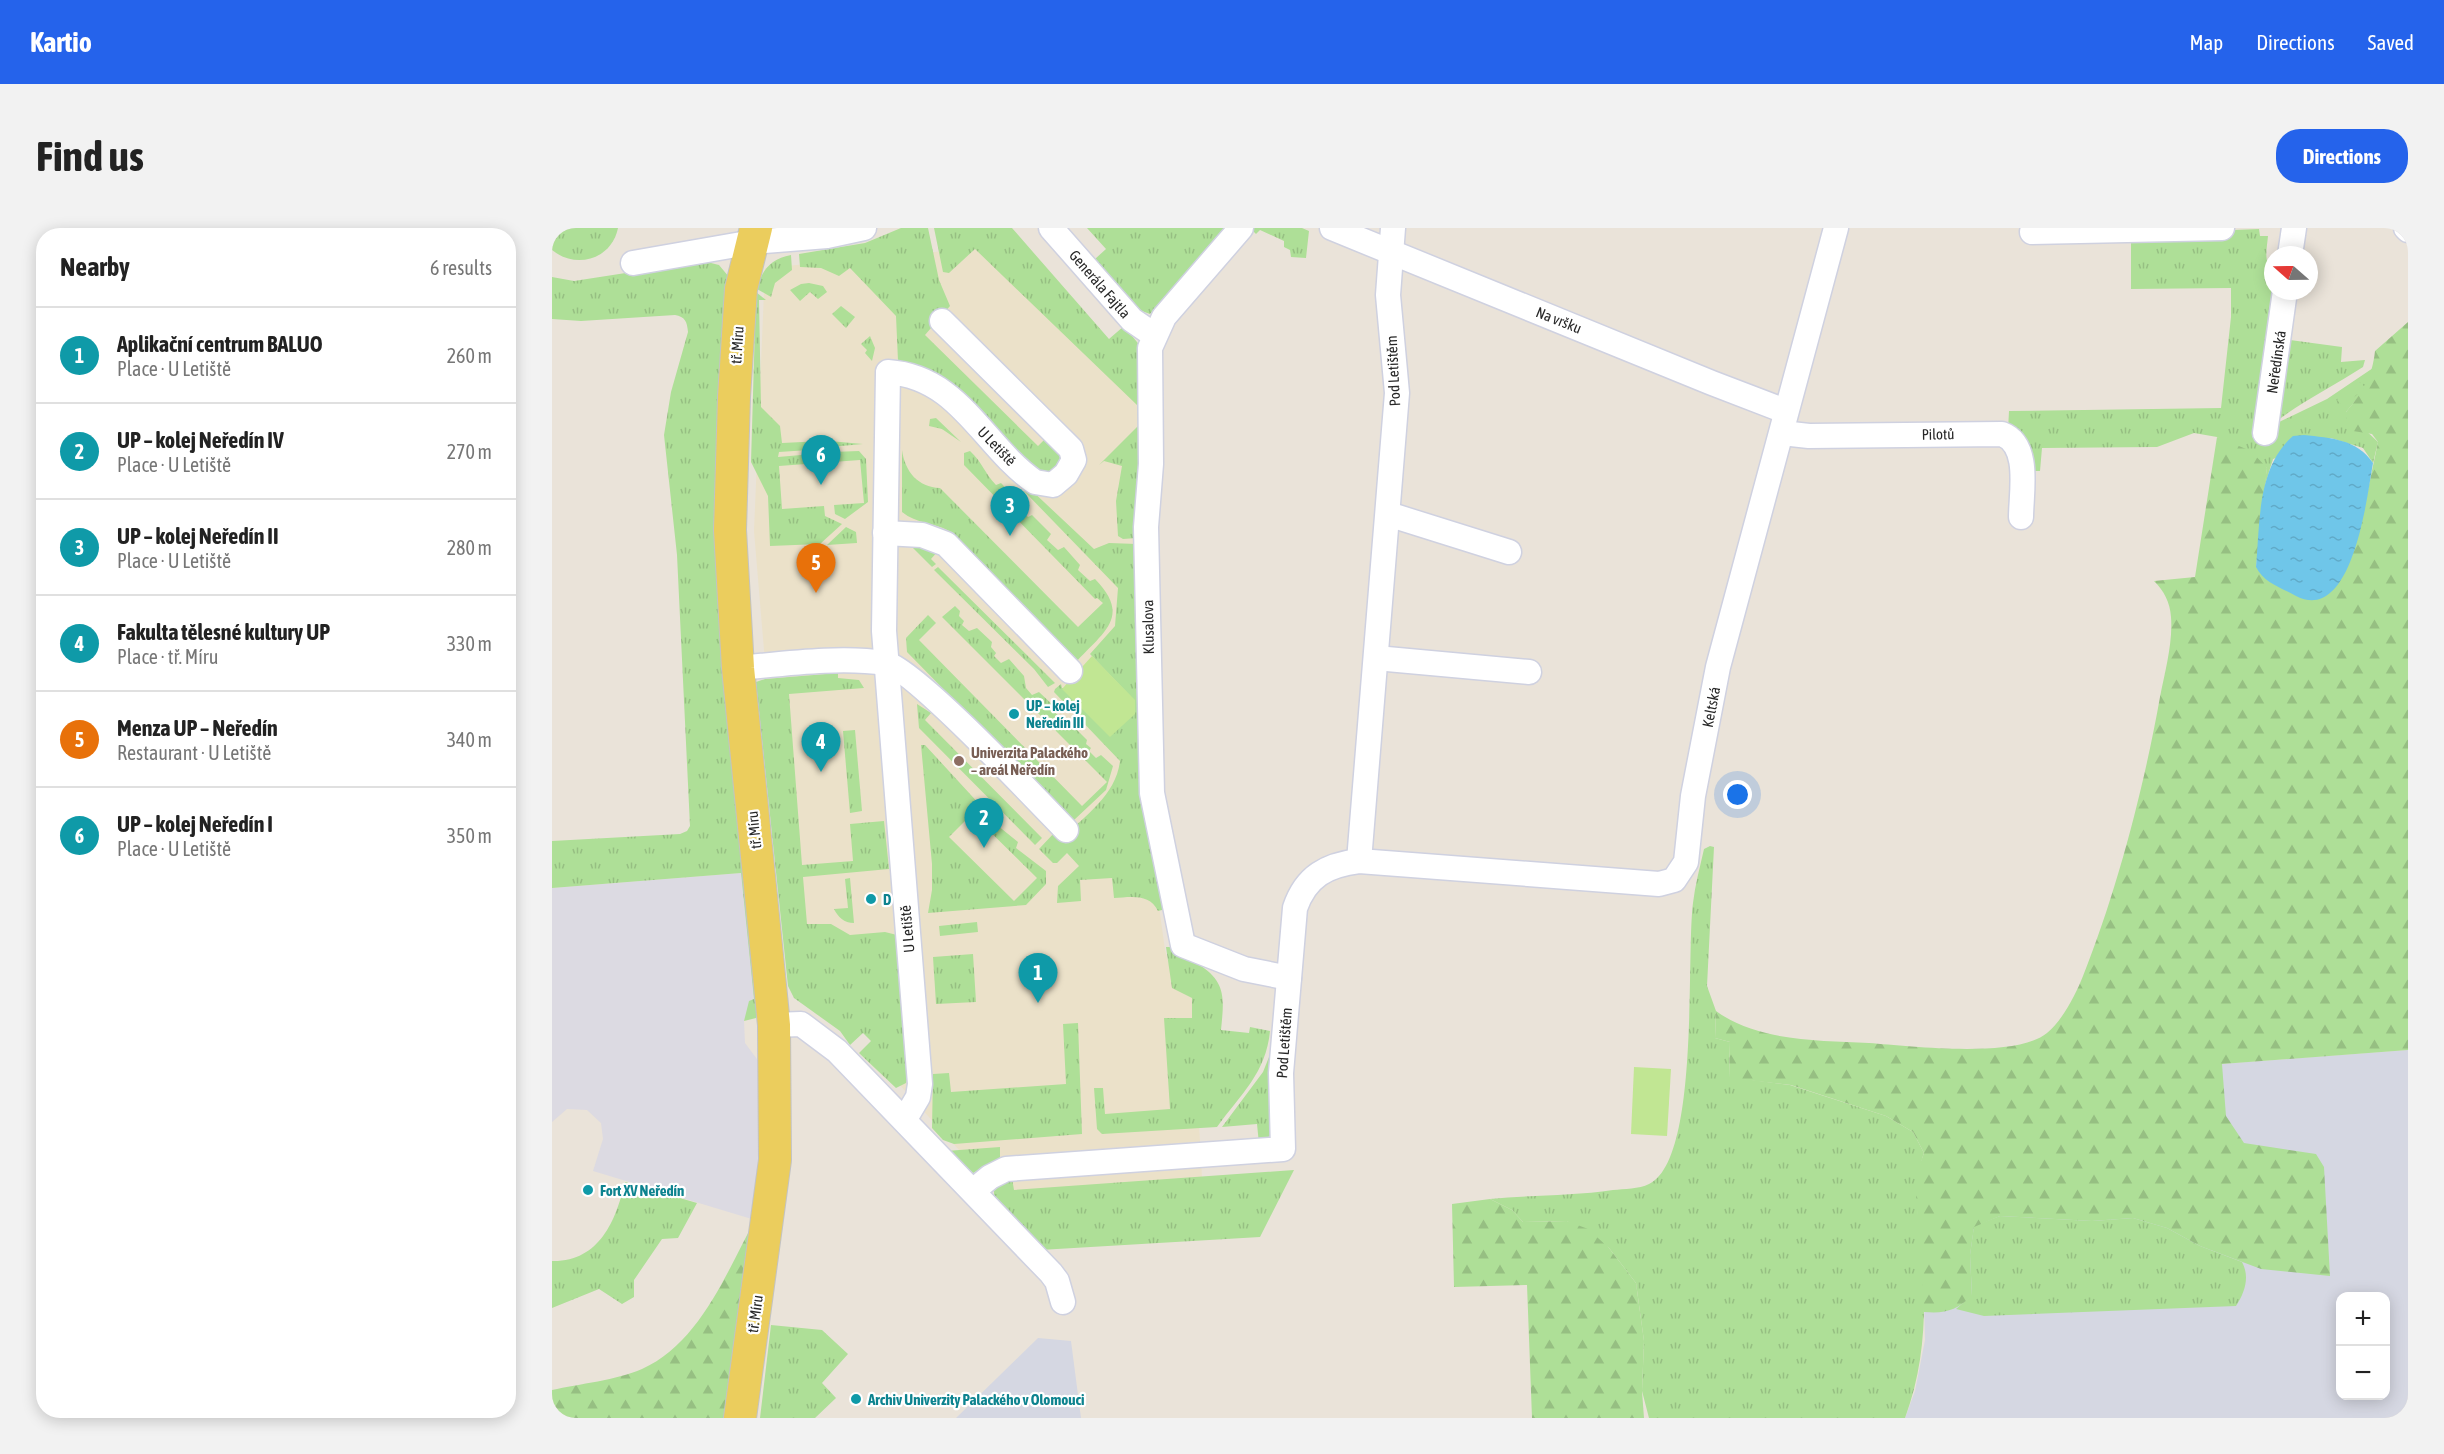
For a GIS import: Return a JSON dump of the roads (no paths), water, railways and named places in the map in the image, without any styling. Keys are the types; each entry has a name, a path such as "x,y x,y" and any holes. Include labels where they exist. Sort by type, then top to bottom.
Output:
{"main road":[{"name":"tř. Míru","path":"740,1418 775,1160 777,1084 774,1025 738,668 730,530 733,407 741,289 752,233"}],"street":[{"path":"633,262 752,233 827,236 864,228"},
{"name":"Generála Fajtla","path":"1051,228 1131,320 1154,335"},
{"name":"Klusalova","path":"1242,228 1164,317 1154,335 1149,356 1151,464 1146,527 1151,784 1180,940 1188,948 1244,969 1289,978"},
{"name":"Na vršku","path":"1332,228 1392,240 1712,383 1784,422"},
{"name":"Keltská","path":"1359,861 1641,883 1666,884 1679,876 1686,862 1693,796 1718,667 1836,228"},
{"path":"2032,232 2222,228"},
{"path":"2291,246 2294,228"},
{"name":"Pod Letištěm","path":"973,1191 990,1177 1006,1169 1283,1149 1281,1073 1293,923 1303,889 1320,872 1342,863 1359,861 1397,393 1388,295 1392,240"},
{"name":"Neředínská","path":"2265,433 2284,300"},
{"name":"U Letiště","path":"905,1119 918,1097 920,1083 884,631 888,372 913,376 937,386 1035,482 1053,485 1066,474 1074,460 1071,449 942,321"},
{"name":"Pilotů","path":"1784,422 1809,436 2002,434 2014,441 2019,451 2021,517"},
{"path":"1388,514 1509,552"},
{"path":"885,533 922,536 946,544 1070,671"},
{"path":"1376,658 1529,672"},
{"path":"738,668 842,662 886,663 922,687 1066,830"},
{"path":"774,1025 801,1024 819,1035 905,1119 1051,1273 1060,1287 1063,1302"}],"water":[{"path":"2304,435 2351,444 2367,455 2373,463 2354,553 2344,575 2331,592 2315,600 2296,596 2273,584 2263,577 2256,567 2262,497 2267,479 2281,449 2293,436"}],"place":[{"name":"UP – kolej Neředín I","path":"821,485"},
{"name":"UP – kolej Neředín II","path":"1010,536"},
{"name":"Menza UP – Neředín","path":"816,593"},
{"name":"UP – kolej Neředín III","path":"1014,714"},
{"name":"Univerzita Palackého – areál Neředín","path":"959,761"},
{"name":"Fakulta tělesné kultury UP","path":"821,772"},
{"name":"UP – kolej Neředín IV","path":"984,848"},
{"name":"D","path":"871,899"},
{"name":"Aplikační centrum BALUO","path":"1038,1003"},
{"name":"Fort XV Neředín","path":"588,1190"},
{"name":"Archiv Univerzity Palackého v Olomouci","path":"856,1399"}]}
